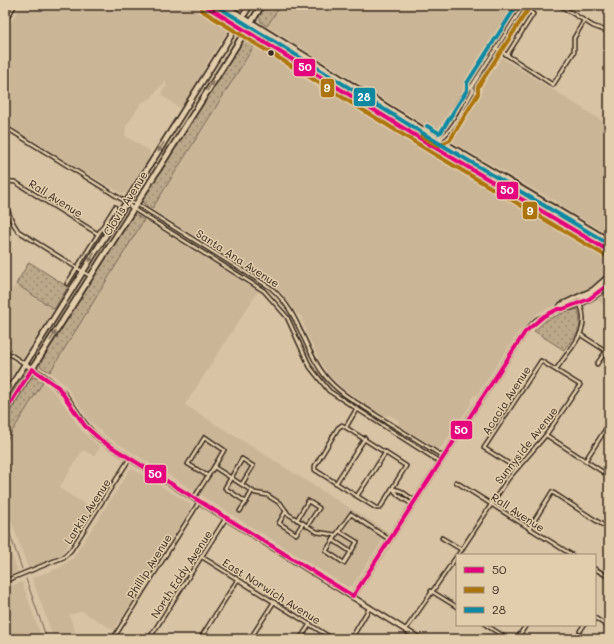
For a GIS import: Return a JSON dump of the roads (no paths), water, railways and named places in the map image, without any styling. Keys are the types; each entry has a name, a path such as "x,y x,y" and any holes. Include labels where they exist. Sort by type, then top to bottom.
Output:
{"main road":[{"path":"204,5 434,147 609,251"},
{"path":"223,5 439,140 609,241"},
{"name":"Clovis Avenue","path":"5,396 250,5"},
{"name":"Clovis Avenue","path":"5,412 135,203 262,5"},
{"path":"311,71 325,75 348,89 354,88"},
{"path":"511,192 527,196 548,209 555,208"},
{"path":"579,303 581,299 598,290 608,278"},
{"path":"353,596 391,540 525,332 537,320 561,305 593,290 608,278"},
{"path":"558,308 563,309 579,303 598,294 609,284"},
{"path":"25,364 58,388 90,431 199,502 353,596 420,639"}],"street":[{"path":"5,21 15,5"},
{"path":"559,5 584,21 609,32"},
{"path":"439,140 440,134 460,100 468,88 472,86 524,6 533,14 507,55"},
{"path":"5,14 9,16"},
{"path":"496,48 553,85 574,52 574,38 584,21"},
{"path":"434,147 439,140 445,136 452,125 473,91 472,86"},
{"name":"Santa Ana Avenue","path":"5,127 126,202 132,208 256,286 271,298 287,317 318,380 336,397 440,463"},
{"name":"Rall Avenue","path":"5,181 15,182 98,234"},
{"name":"Santa Ana Avenue","path":"126,202 135,203 271,288 282,298 296,318 314,359 330,382 347,396 444,457"},
{"path":"5,204 18,231 90,276"},
{"path":"67,284 115,207"},
{"path":"556,370 565,355 581,335 584,317 579,303"},
{"path":"581,335 606,351"},
{"path":"597,364 609,348"},
{"path":"5,352 25,364"},
{"name":"Acacia Avenue","path":"516,468 484,448 541,361 556,370"},
{"name":"Sunnyside Avenue","path":"459,554 516,468 546,435 580,385 556,370"},
{"path":"346,427 356,410"},
{"path":"585,461 609,424"},
{"path":"342,425 365,438 406,466 394,489 380,508 376,508 315,470 315,466 338,428 342,425"},
{"path":"546,435 609,476"},
{"path":"194,498 214,467 224,450 205,437 188,464 208,476"},
{"path":"336,483 365,438"},
{"path":"357,496 386,452"},
{"name":"Larkin Avenue","path":"5,581 64,557 74,545 130,458"},
{"path":"242,484 253,466 242,460 225,488 246,502"},
{"path":"214,467 252,491 267,495 281,504 296,520 317,532 336,535"},
{"name":"Rall Avenue","path":"456,482 570,554"},
{"path":"394,489 401,491 415,503"},
{"path":"240,511 252,491"},
{"path":"528,528 552,492 609,529"},
{"path":"296,520 308,501 314,504 319,508 307,526"},
{"name":"Phillip Avenue","path":"113,639 199,502"},
{"path":"286,511 279,523 296,534 303,523"},
{"path":"339,531 357,542 344,563 326,551 336,535 351,514 391,540"},
{"name":"North Eddy Avenue","path":"149,639 226,518"},
{"path":"442,538 462,550"},
{"path":"333,540 351,552"},
{"name":"East Norwich Avenue","path":"202,557 333,639"},
{"name":"Sunnyside Avenue","path":"406,630 431,591 456,559"},
{"path":"596,570 609,577"},
{"path":"200,639 238,579"},
{"path":"431,591 456,606"},
{"path":"250,639 274,602"},
{"path":"351,639 370,607"},
{"path":"596,619 609,627"},
{"path":"300,639 310,624"},
{"path":"488,626 508,639"},
{"path":"517,639 525,626"},
{"path":"580,631 583,626"}],"waterway":[{"path":"5,520 22,569"},
{"path":"26,579 47,639"}]}
